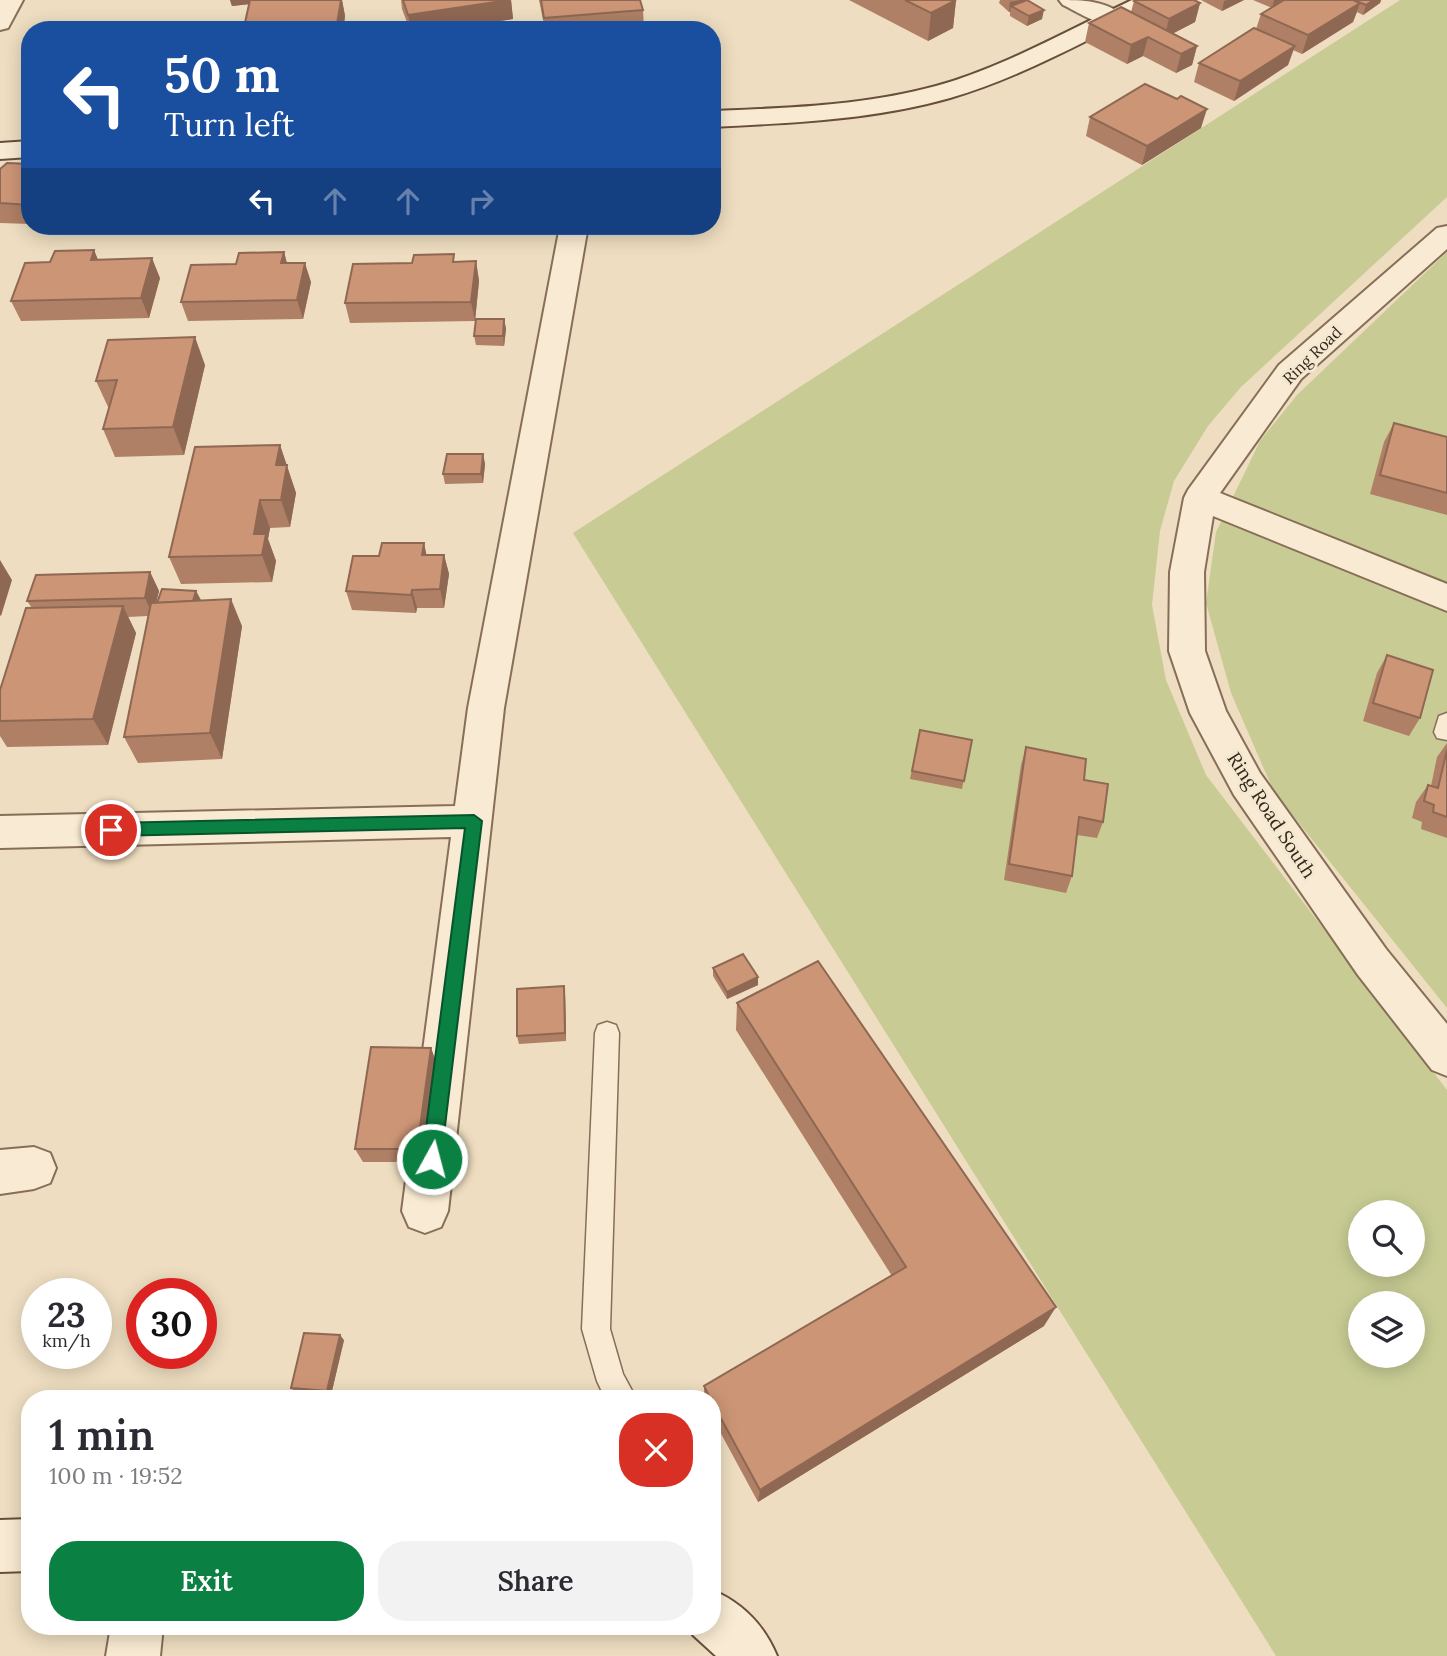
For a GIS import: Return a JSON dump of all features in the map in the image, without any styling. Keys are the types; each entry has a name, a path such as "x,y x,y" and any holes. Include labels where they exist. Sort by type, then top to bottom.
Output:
{"street":[{"path":"0,23 11,0"},
{"path":"1071,0 1113,19"},
{"path":"721,119 808,114 880,105 943,92 1005,69 1151,0"},
{"path":"0,151 21,150"},
{"name":"Ring Road","path":"1200,498 1290,372 1447,233"},
{"path":"425,1211 486,708 572,235"},
{"path":"1200,498 1447,598"},
{"name":"Ring Road South","path":"1200,498 1187,572 1187,651 1208,713 1262,806 1371,962 1447,1056"},
{"path":"0,832 474,821"},
{"path":"0,1545 21,1545"},
{"path":"721,1623 750,1656"},
{"path":"133,1656 136,1635"}],"lane":[{"path":"607,1033 596,1329 611,1381 617,1390"}],"green space":[{"path":"1400,0 1447,0 1447,197 1241,387 1208,426 1174,481 1160,531 1152,605 1166,680 1206,775 1447,1090 1447,1656 1276,1656 573,533"},
{"path":"1447,252 1447,1008 1274,792 1231,693 1206,603 1216,532 1260,441 1297,395"}],"building":[{"path":"250,0 341,0 338,21 245,21"},
{"path":"403,0 509,0 408,15"},
{"path":"541,0 640,0 643,10 544,18"},
{"path":"905,0 956,0 931,13"},
{"path":"1027,0 1044,10 1029,16 1011,6"},
{"path":"1194,0 1200,3 1169,19 1134,1"},
{"path":"1284,0 1353,0 1360,3 1308,35 1261,14"},
{"path":"1354,0 1374,0 1366,5"},
{"path":"1121,7 1197,46 1181,54 1148,37 1131,45 1089,23"},
{"path":"1254,28 1295,46 1240,81 1199,63"},
{"path":"1145,84 1177,99 1181,96 1207,109 1147,146 1090,117"},
{"path":"7,163 21,164 21,204 0,203 0,169"},
{"path":"94,250 91,260 152,258 141,298 11,301 25,263 50,262 55,251"},
{"path":"284,252 281,263 305,263 297,300 181,302 191,265 236,264 239,253"},
{"path":"454,254 453,262 476,261 471,302 345,303 353,264 412,263 414,255"},
{"path":"476,319 504,319 503,336 474,336"},
{"path":"195,337 173,427 103,429 117,380 96,381 108,340"},
{"path":"1394,423 1447,437 1447,493 1380,475"},
{"path":"280,445 276,465 287,465 281,500 260,500 254,534 266,534 262,555 169,557 195,447"},
{"path":"447,454 483,454 481,474 443,474"},
{"path":"382,543 424,543 422,555 444,555 440,589 412,590 411,595 346,591 353,556 379,556"},
{"path":"150,572 145,598 27,601 36,575"},
{"path":"162,589 196,591 193,601 157,603"},
{"path":"231,599 210,733 124,737 151,603"},
{"path":"123,606 93,719 0,721 0,690 26,608"},
{"path":"1387,655 1433,670 1420,718 1373,703"},
{"path":"920,730 972,740 964,781 912,771"},
{"path":"1026,747 1086,759 1084,780 1108,784 1103,822 1079,817 1072,876 1009,864"},
{"path":"1447,750 1447,817 1433,812 1434,805 1424,801 1428,785 1438,788"},
{"path":"743,954 758,977 727,992 713,968"},
{"path":"818,961 1056,1307 760,1490 721,1418 721,1390 706,1390 704,1386 906,1267 737,1003"},
{"path":"564,986 565,1033 517,1036 517,989"},
{"path":"371,1047 431,1048 417,1149 355,1149"},
{"path":"304,1333 340,1335 327,1390 291,1388"}],"route":[{"path":"111,830 474,821 432,1159"}]}
